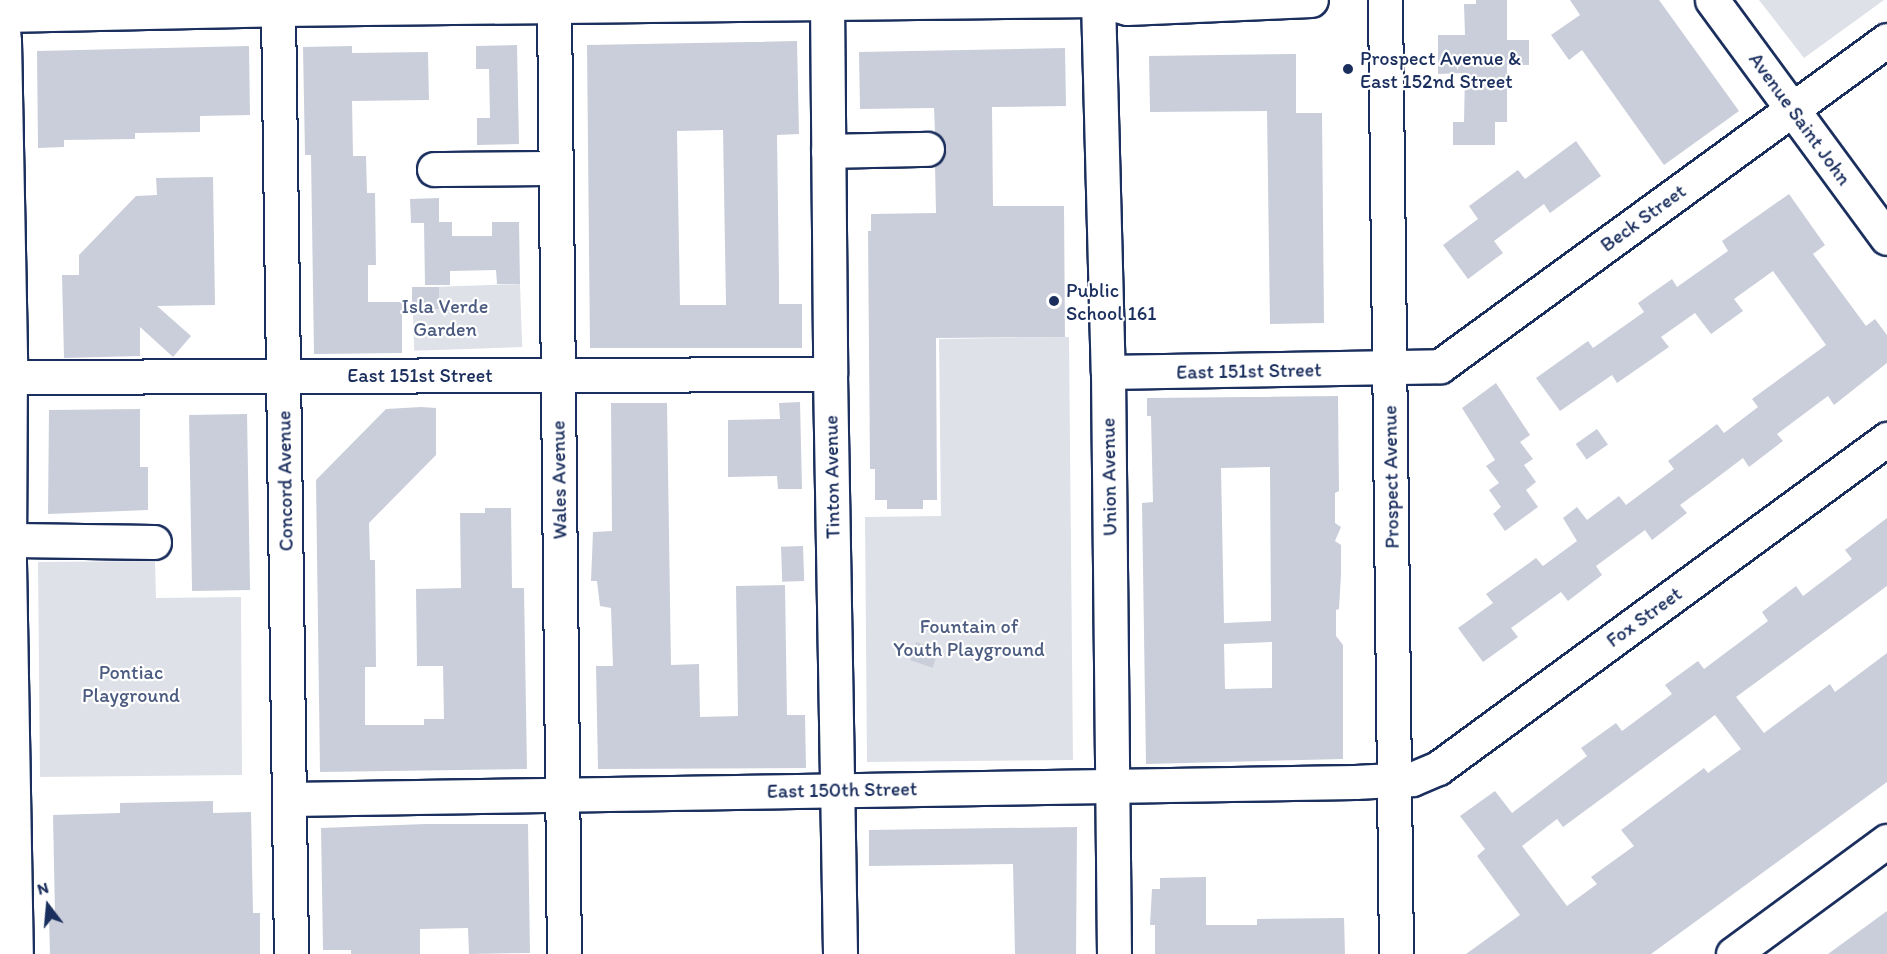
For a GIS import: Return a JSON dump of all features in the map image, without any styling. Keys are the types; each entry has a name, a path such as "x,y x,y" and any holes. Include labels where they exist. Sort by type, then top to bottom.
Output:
{"street":[{"path":"15,954 6,555 10,377 1,10 1098,0 1127,8 1311,0"},
{"name":"Union Avenue","path":"1098,0 1108,372 1114,954"},
{"name":"Prospect Avenue","path":"1385,0 1396,954"},
{"name":"Avenue Saint John","path":"1712,0 1887,238"},
{"name":"Tinton Avenue","path":"827,2 830,375 840,954"},
{"name":"Wales Avenue","path":"554,6 564,954"},
{"name":"Concord Avenue","path":"278,9 291,954"},
{"name":"Beck Street","path":"1390,369 1440,366 1887,40"},
{"path":"828,151 927,149"},
{"path":"434,169 555,168"},
{"name":"East 151st Street","path":"1108,372 1390,369"},
{"name":"East 151st Street","path":"10,377 830,375"},
{"name":"Fox Street","path":"1395,780 1412,779 1438,768 1887,439"},
{"path":"6,555 154,542"},
{"name":"East 150th Street","path":"289,799 1395,780"},
{"path":"1733,954 1887,841"}],"green space":[{"path":"1759,0 1884,0 1804,58"},
{"name":"Isla Verde Garden","path":"520,284 522,347 414,351 412,288"},
{"name":"Fountain of Youth Playground","path":"1069,337 1073,760 867,762 865,517 941,516 939,339"},
{"name":"Pontiac Playground","path":"155,561 156,598 241,597 242,775 40,777 38,562"}],"building":[{"path":"1476,0 1507,0 1507,40 1529,40 1529,65 1507,65 1507,122 1495,122 1495,145 1453,145 1453,122 1464,122 1465,73 1438,74 1438,35 1465,35 1464,4 1476,4"},
{"path":"1570,0 1659,0 1739,111 1664,165 1582,50 1569,60 1551,35 1580,15"},
{"path":"797,41 799,134 777,135 779,304 802,304 802,348 590,348 587,45","holes":["723,130 726,305 680,305 677,131"]},
{"path":"517,45 519,144 477,145 477,118 490,118 489,69 476,69 476,46"},
{"path":"249,46 250,115 200,116 200,132 135,133 135,139 64,140 64,147 38,148 37,51"},
{"path":"352,46 352,53 428,52 429,100 352,101 353,156 366,156 367,193 375,193 376,265 368,265 368,302 402,302 402,353 314,354 311,155 305,155 303,47"},
{"path":"1065,48 1066,106 992,107 993,206 1064,206 1065,337 936,338 937,500 923,500 923,509 887,509 887,500 875,500 875,469 870,469 868,231 871,231 871,214 936,213 935,165 943,159 946,148 943,139 935,132 934,108 860,109 859,52"},
{"path":"1296,54 1296,113 1322,113 1324,323 1270,324 1267,111 1150,112 1149,56"},
{"path":"1576,141 1601,176 1550,213 1544,204 1494,241 1503,253 1468,279 1443,245 1478,219 1469,206 1518,170 1525,179"},
{"path":"213,177 215,305 157,306 191,336 173,357 140,327 140,356 64,358 62,275 79,275 79,255 136,196 157,195 156,178"},
{"path":"1789,194 1825,245 1813,254 1866,326 1875,319 1887,335 1887,363 1834,405 1828,396 1777,434 1783,441 1749,467 1743,458 1680,505 1687,513 1652,540 1645,530 1596,566 1602,575 1568,601 1561,592 1511,628 1518,637 1483,662 1458,628 1493,603 1486,594 1536,558 1543,566 1577,541 1563,518 1577,507 1587,520 1619,496 1626,505 1674,469 1668,461 1717,424 1724,433 1758,407 1752,399 1826,345 1773,271 1734,299 1743,311 1711,334 1695,313 1661,337 1669,347 1617,383 1612,375 1560,411 1536,378 1588,341 1593,348 1644,312 1638,303 1672,279 1677,287 1728,251 1722,241"},
{"path":"439,198 439,222 452,222 452,236 492,236 492,222 519,222 520,284 497,284 496,270 450,271 450,285 425,285 424,223 411,223 410,199"},
{"path":"412,287 439,287 439,309 412,309"},
{"path":"1496,383 1530,435 1520,442 1533,459 1524,465 1536,482 1526,490 1538,507 1505,531 1493,514 1501,507 1489,490 1499,483 1486,466 1495,460 1462,408"},
{"path":"1338,396 1339,491 1335,493 1335,523 1341,527 1335,541 1341,545 1341,574 1339,609 1336,610 1336,636 1343,645 1343,759 1146,764 1142,503 1153,502 1151,416 1147,416 1147,398","holes":["1270,467 1271,621 1224,623 1221,468","1272,642 1272,688 1225,689 1224,644"]},
{"path":"800,402 802,489 778,489 777,476 728,477 728,420 780,419 779,403"},
{"path":"611,403 667,403 671,665 699,664 700,717 738,716 736,586 785,585 787,715 805,715 806,768 598,769 596,666 613,666 611,608 600,606 597,581 591,581 593,532 612,531"},
{"path":"436,408 436,455 369,523 370,560 375,560 376,667 365,667 365,725 424,725 424,719 444,719 443,666 417,666 416,589 461,588 460,513 485,513 485,508 511,508 512,588 524,588 527,769 320,772 316,480 386,409"},
{"path":"140,409 140,467 148,467 148,510 48,514 49,410"},
{"path":"247,414 250,590 192,591 189,415"},
{"path":"1597,429 1608,445 1587,459 1576,444"},
{"path":"1887,518 1887,586 1736,697 1764,733 1830,684 1835,692 1887,653 1887,782 1651,954 1466,954 1520,915 1477,856 1485,849 1460,816 1495,791 1512,813 1587,756 1581,748 1616,723 1622,731 1672,694 1665,685 1698,661 1704,669 1768,621 1762,612 1796,586 1803,596 1852,559 1845,550","holes":["1715,715 1741,749 1708,773 1704,768 1621,830 1634,846 1591,877 1597,884 1567,906 1522,846 1557,819 1563,827"]},
{"path":"803,546 804,581 782,582 781,547"},
{"path":"916,642 939,650 933,668 910,660"},
{"path":"213,801 213,813 251,812 253,913 260,913 260,954 50,954 49,915 55,915 53,815 120,813 120,803"},
{"path":"425,824 528,824 530,953 469,954 468,928 420,929 420,954 351,954 351,950 323,950 321,828"},
{"path":"1077,827 1076,954 1015,954 1013,864 869,866 869,830"},
{"path":"1206,877 1206,925 1257,925 1257,919 1344,918 1345,954 1155,954 1155,925 1150,925 1152,889 1160,889 1160,878"},
{"path":"1887,911 1887,954 1828,954"}],"place":[{"name":"Prospect Avenue & East 152nd Street","path":"1348,69"},
{"name":"Public School 161","path":"1054,301"}]}
